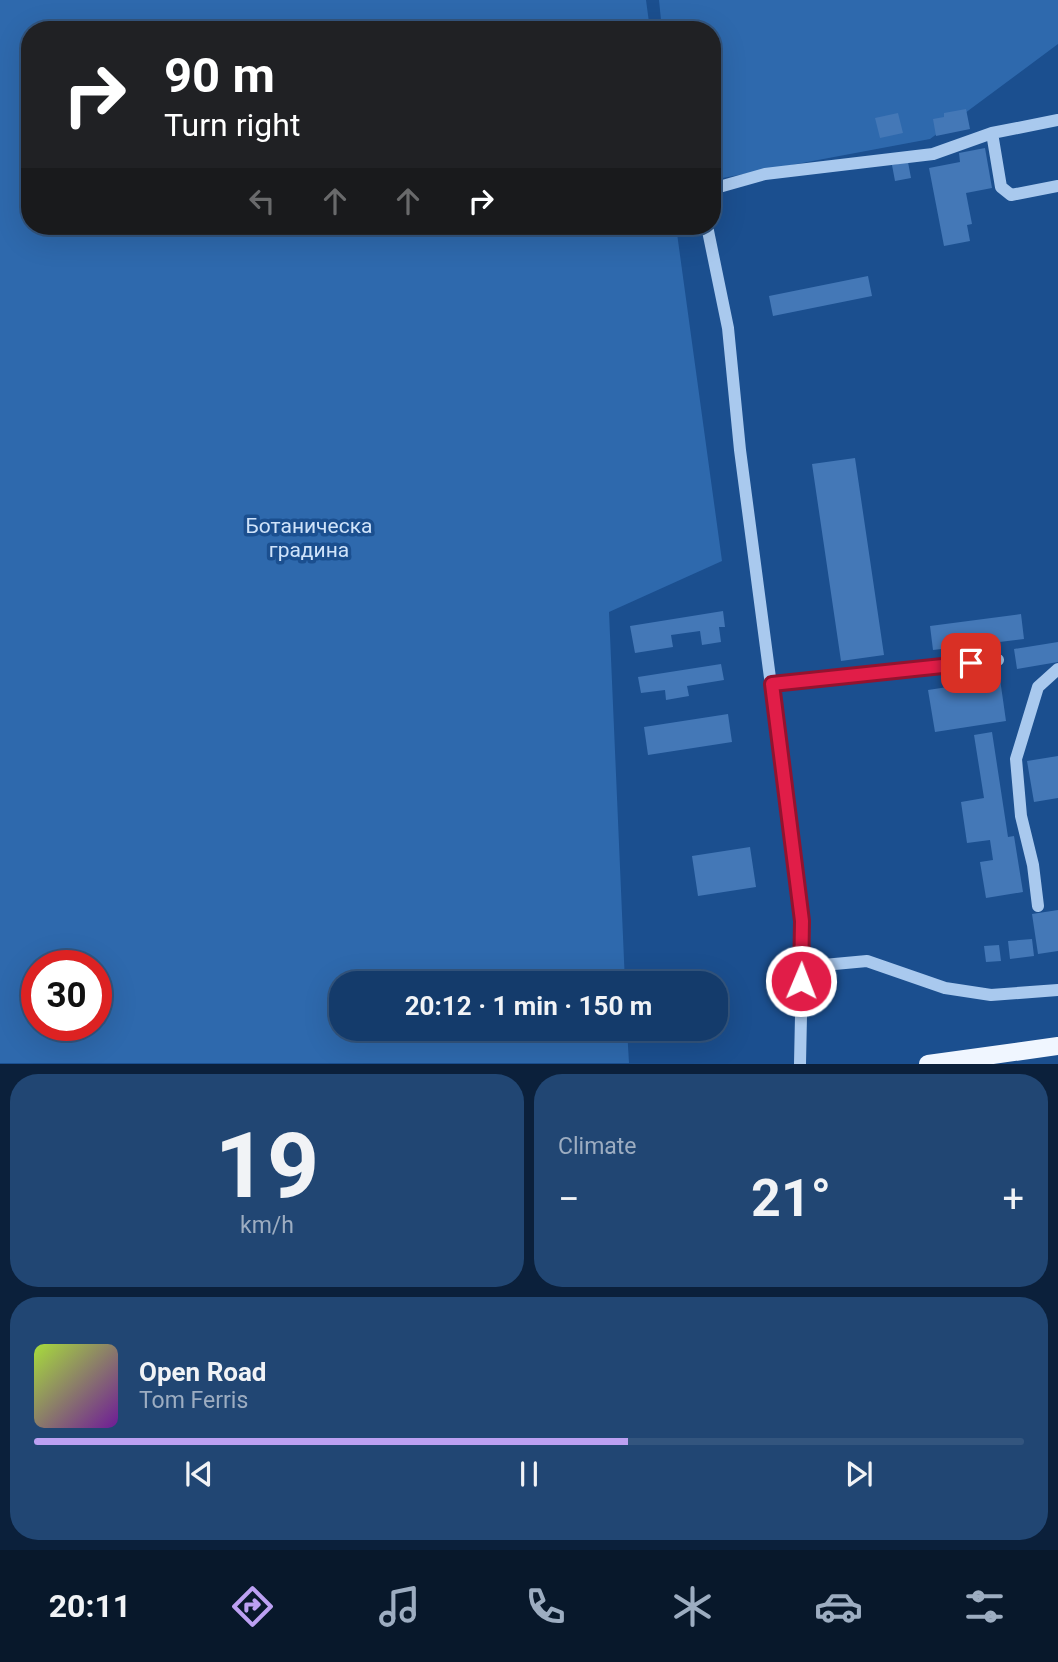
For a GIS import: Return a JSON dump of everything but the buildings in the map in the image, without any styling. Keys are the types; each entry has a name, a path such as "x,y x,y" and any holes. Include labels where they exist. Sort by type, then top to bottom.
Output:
{"main road":[{"path":"929,1063 1058,1046"}],"street":[{"path":"721,186 765,174 933,155 992,133 1058,120"},
{"path":"992,133 1001,187 1012,195 1058,186"},
{"path":"709,235 728,328 740,450 802,921 800,1063"},
{"path":"772,684 998,660"},
{"path":"1038,906 1033,864 1021,816 1016,759 1038,687 1058,668"},
{"path":"802,967 867,961 945,988 991,995 1058,990"}],"green space":[{"name":"Ботаническа градина","path":"0,0 646,0 649,21 21,21 21,235 677,235 722,561 609,612 624,971 329,971 329,1041 628,1041 629,1063 0,1063"},
{"path":"659,0 1058,0 1058,44 930,139 721,178 721,21 661,21"}],"route":[{"path":"801,981 802,921 772,684 971,663"}]}
